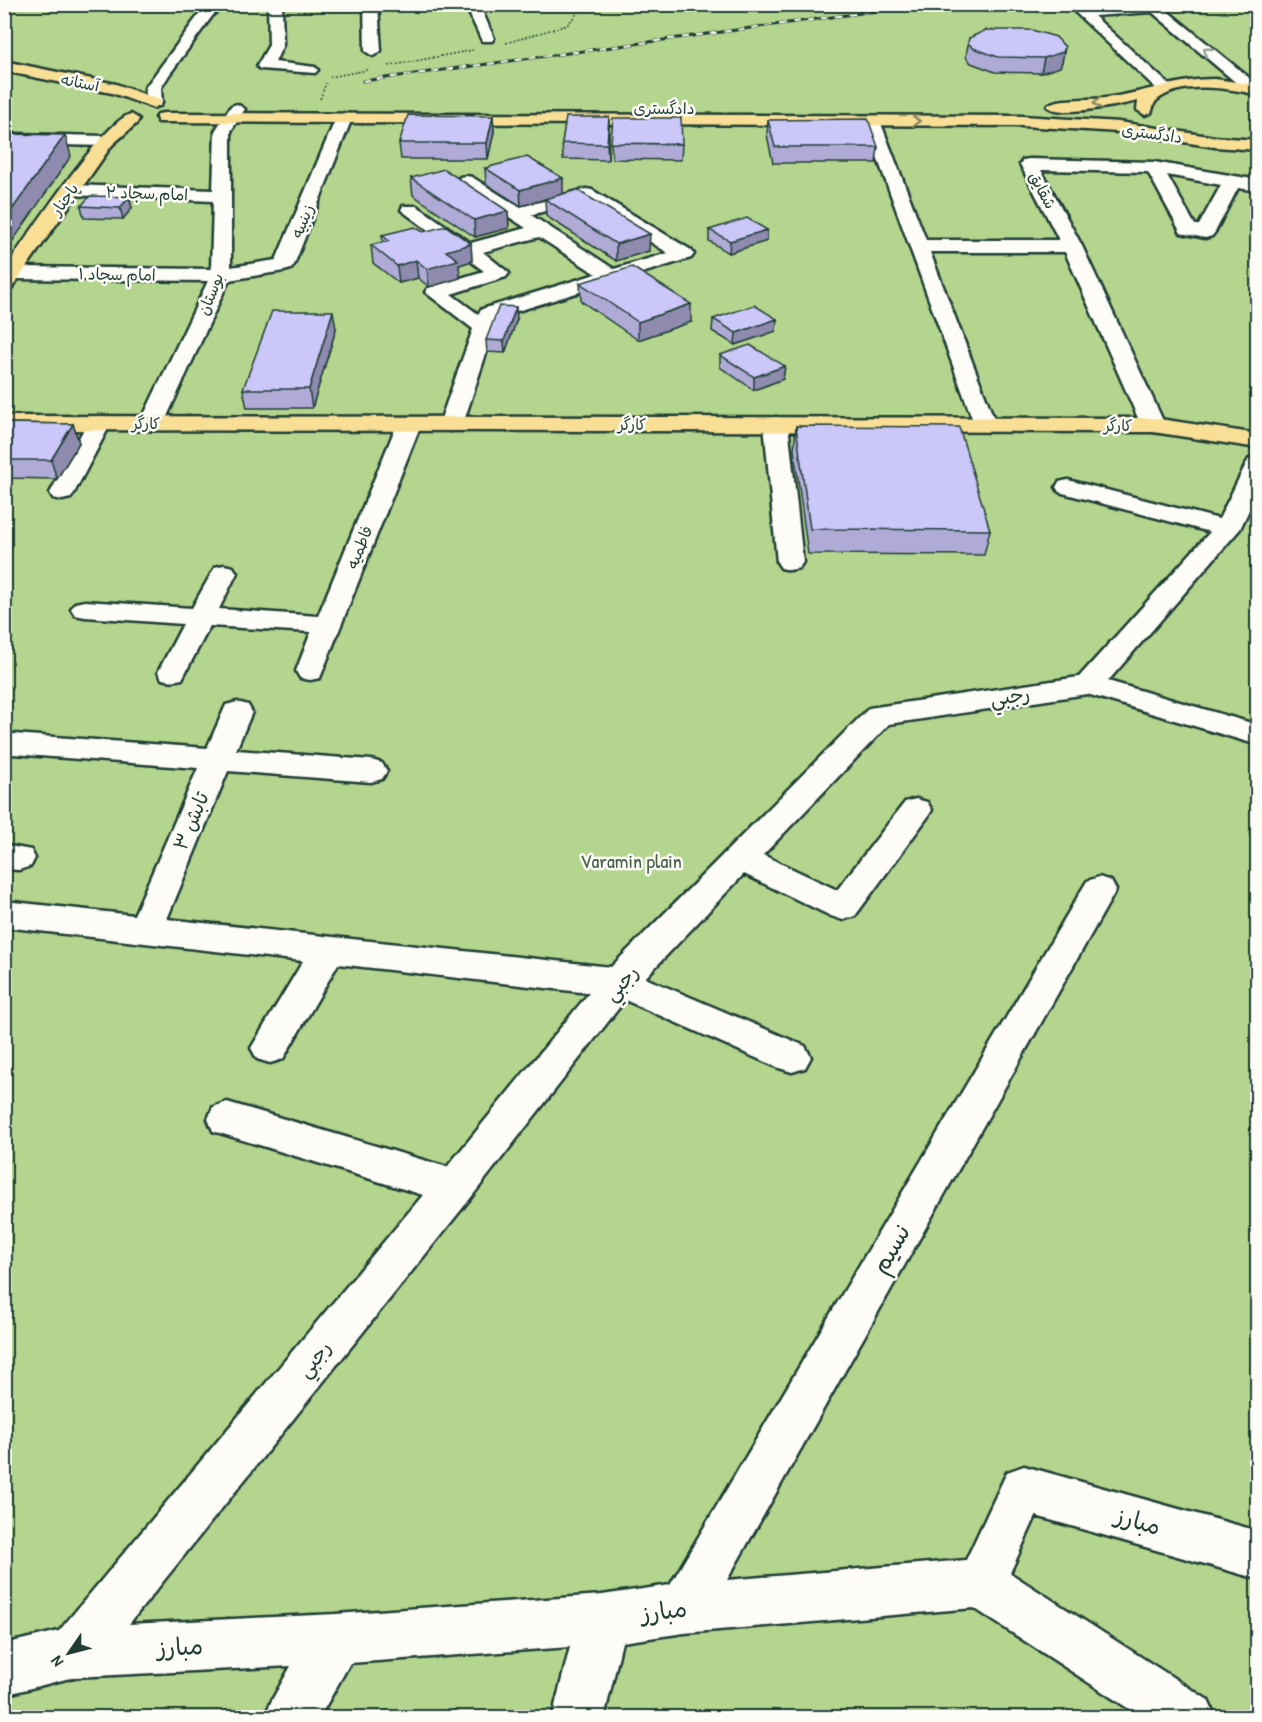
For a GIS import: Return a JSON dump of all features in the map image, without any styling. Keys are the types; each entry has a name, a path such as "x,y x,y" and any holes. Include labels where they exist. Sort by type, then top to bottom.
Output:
{"main road":[{"name":"آستانه","path":"4,66 116,89 154,103"},
{"name":"آستانه","path":"4,79 57,88 104,102"},
{"name":"دادگستری","path":"233,114 317,108 1013,108 1105,103 1196,85 1255,89"},
{"path":"1161,91 1146,101 1144,109 1151,119 1187,136 1253,147"},
{"path":"154,103 169,112"},
{"name":"پاچنار","path":"10,270 126,116 127,111 134,107 154,103"},
{"path":"126,116 149,121 169,112"},
{"name":"دادگستری","path":"169,112 344,118 1022,121 1119,127 1215,142"},
{"name":"کارگر","path":"4,423 1153,425 1257,441"}],"street":[{"path":"154,103 153,88 162,74 208,12 220,4"},
{"path":"275,4 276,45 265,66 310,70"},
{"path":"371,4 373,51"},
{"path":"472,4 485,43"},
{"path":"1161,91 1082,12 1155,8 1255,89"},
{"name":"بوستان","path":"152,423 221,275 224,131 233,114"},
{"name":"زينبيه","path":"221,275 284,266 344,118"},
{"path":"872,121 984,424"},
{"path":"7,141 106,141"},
{"name":"شقايق","path":"1153,425 1072,246 1029,164 1154,167 1257,186"},
{"path":"1154,167 1188,229 1205,232 1233,181"},
{"path":"466,182 612,276"},
{"name":"امام سجاد ۲","path":"71,190 222,196"},
{"path":"451,424 489,313 684,254 586,194 516,213"},
{"path":"410,210 499,273 435,292 483,327"},
{"path":"468,250 541,230"},
{"path":"918,246 1072,246"},
{"name":"امام سجاد ۱","path":"10,270 221,275"},
{"path":"62,493 99,423"},
{"name":"فاطميه","path":"310,671 408,424"},
{"path":"776,424 790,562"},
{"path":"1257,464 1227,530 1088,685 1257,735"},
{"path":"1068,487 1227,530"},
{"path":"172,672 224,573"},
{"path":"85,609 328,625"},
{"name":"رجبي","path":"75,1652 455,1187 619,982 880,715 1088,685"},
{"name":"تابش ۳","path":"144,930 237,712"},
{"path":"7,744 371,771"},
{"path":"740,858 843,907 916,810"},
{"name":"نسيم","path":"684,1608 1099,890"},
{"path":"4,914 619,982 792,1058"},
{"path":"270,1048 328,950"},
{"path":"227,1119 455,1187"},
{"name":"مبارز","path":"4,1670 75,1652 336,1639 602,1620 684,1608 980,1583 1024,1489 1257,1555"},
{"path":"980,1583 1190,1718"},
{"path":"579,1718 602,1620"},
{"path":"290,1718 336,1639"}],"path":[{"path":"506,43 567,26 580,10 577,4"},
{"path":"384,67 485,43"},
{"path":"317,108 329,77 372,69"}],"green space":[{"name":"Varamin plain","path":"5,5 1257,5 1257,1717 5,1718"}],"building":[{"path":"986,30 1032,30 1056,37 1065,47 1063,52 1044,58 998,57 973,48 968,43 969,38"},
{"path":"408,115 493,116 487,143 399,143"},
{"path":"566,117 609,117 607,144 562,143"},
{"path":"613,118 681,118 682,144 611,143"},
{"path":"868,119 878,147 775,147 768,120"},
{"path":"4,134 65,135 4,221"},
{"path":"527,157 563,178 520,190 485,168"},
{"path":"444,169 508,211 474,220 411,178"},
{"path":"577,190 650,234 616,244 545,199"},
{"path":"90,196 129,197 120,208 81,206"},
{"path":"747,218 767,230 730,241 709,230"},
{"path":"446,226 471,244 446,251 458,260 427,269 416,260 397,266 371,245 389,241 382,235 415,227 423,232"},
{"path":"632,267 691,304 638,322 580,283"},
{"path":"754,305 777,319 736,333 713,319"},
{"path":"499,306 516,307 504,341 486,340"},
{"path":"272,311 333,311 309,389 243,389"},
{"path":"750,345 785,366 754,377 720,355"},
{"path":"4,423 73,424 51,460 4,460"},
{"path":"796,426 959,427 990,530 810,529"}],"railway":[{"path":"363,81 927,4"}]}
